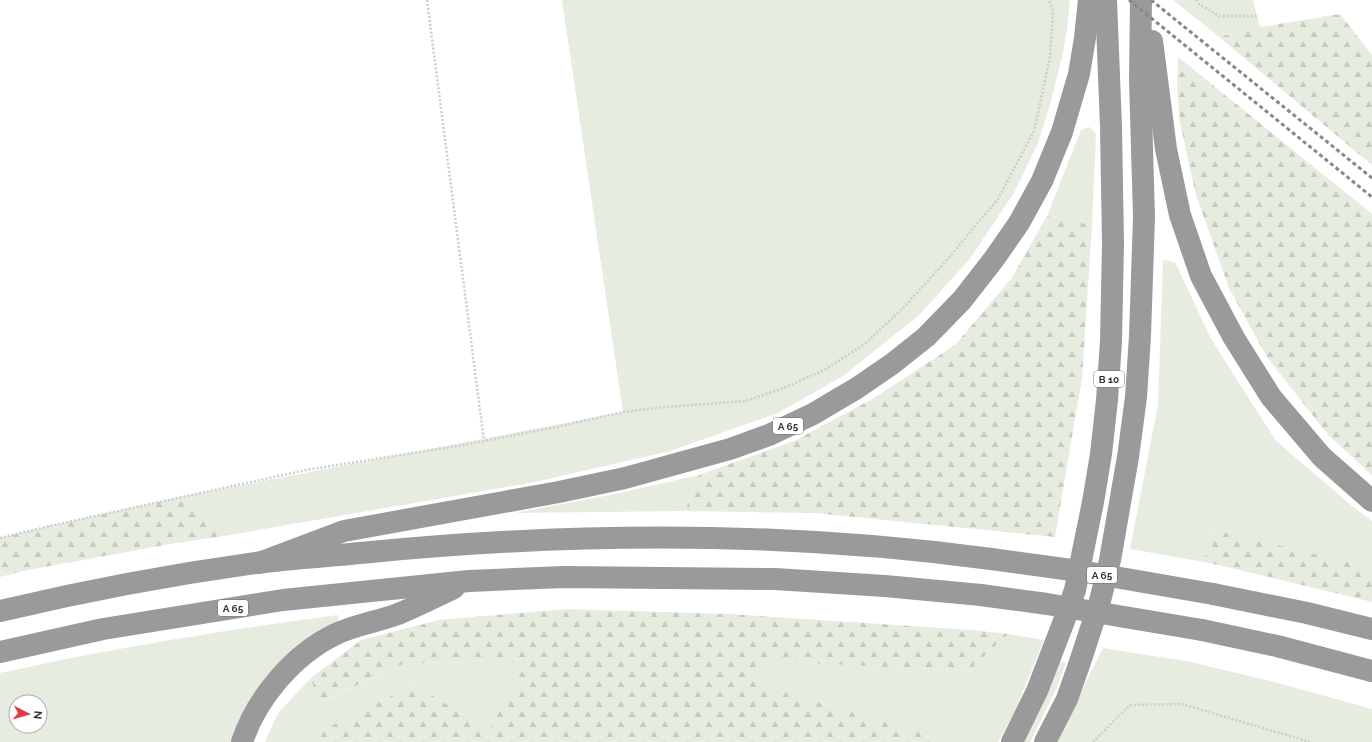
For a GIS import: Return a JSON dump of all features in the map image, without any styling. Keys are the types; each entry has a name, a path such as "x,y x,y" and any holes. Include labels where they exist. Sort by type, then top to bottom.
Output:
{"highway":[{"name":"A 65","path":"259,563 344,531 625,478 723,451 769,434 813,414 892,364 926,337 962,300 994,259 1019,222 1042,181 1062,132 1079,74 1089,0"},
{"name":"B 10","path":"1012,742 1037,691 1064,621 1074,590 1093,502 1101,454 1111,348 1113,244 1111,127 1106,0"},
{"name":"B 10","path":"1045,742 1067,699 1100,601 1112,554 1136,396 1140,336 1144,217 1140,80 1141,0"},
{"path":"1148,0 1166,149 1180,215 1201,276 1234,338 1271,397 1322,457 1372,502"},
{"name":"A 65","path":"0,611 104,588 259,563 444,545 556,539 737,539 799,541 930,552 1086,572 1213,594 1307,613 1372,629"},
{"name":"A 65","path":"0,652 103,629 283,600 469,581 564,577 767,579 878,585 981,595 1048,604 1202,630 1277,646 1372,671"},
{"name":"A 65","path":"242,742 256,710 271,688 293,665 313,648 334,635 363,623 397,614 469,581"}],"path":[{"path":"427,0 484,442"},
{"path":"0,538 61,523 306,470 484,442 623,412 744,401 784,388 826,369 866,343 903,308 946,261 998,199 1034,131 1050,57 1053,10 1049,0"},
{"path":"1196,0 1199,4 1219,16 1260,16"},
{"path":"1093,742 1130,705 1182,704 1310,742"}],"green space":[{"path":"562,0 1070,0 1063,53 1050,105 1038,143 1015,191 969,260 918,316 843,376 778,413 670,451 535,482 224,536 185,496 623,412"},
{"path":"1173,0 1253,0 1260,27 1219,37"},
{"path":"1340,14 1372,55 1372,165 1219,37 1260,27"},
{"path":"1178,57 1372,214 1372,475 1328,435 1267,357 1229,288 1196,195 1180,123 1177,86"},
{"path":"1089,127 1096,134 1092,225 1047,216 1081,130"},
{"path":"1047,216 1092,225 1082,378 1055,537 815,513 685,511 699,475 794,441 874,398 955,345 1011,279"},
{"path":"1163,260 1175,262 1211,339 1276,441 1352,506 1372,521 1372,568 1211,529 1204,562 1130,549 1158,405"},
{"path":"699,475 685,511 515,513 610,495"},
{"path":"185,496 224,536 170,544 28,570 0,577 0,538"},
{"path":"1211,529 1372,568 1372,602 1204,562"},
{"path":"566,609 729,614 972,630 1008,634 974,665 974,671 762,661 758,684 953,742 318,742 325,729 415,684 488,731 529,658 403,664 318,703 311,678 361,640 439,620"},
{"path":"338,615 338,622 264,680 240,718 230,742 0,742 0,673 210,633"},
{"path":"1008,634 1044,640 1013,715 998,742 953,742 758,684 762,661 974,671 974,665"},
{"path":"1103,648 1191,662 1278,683 1372,709 1372,742 1056,742"},
{"path":"529,658 488,731 415,684 325,729 318,742 265,742 278,713 311,678 319,703 403,664"},
{"path":"1059,661 1066,663 1056,689 1030,742 1022,742"}],"railway":[{"path":"1129,0 1372,197"},
{"path":"1151,0 1372,178"}]}
